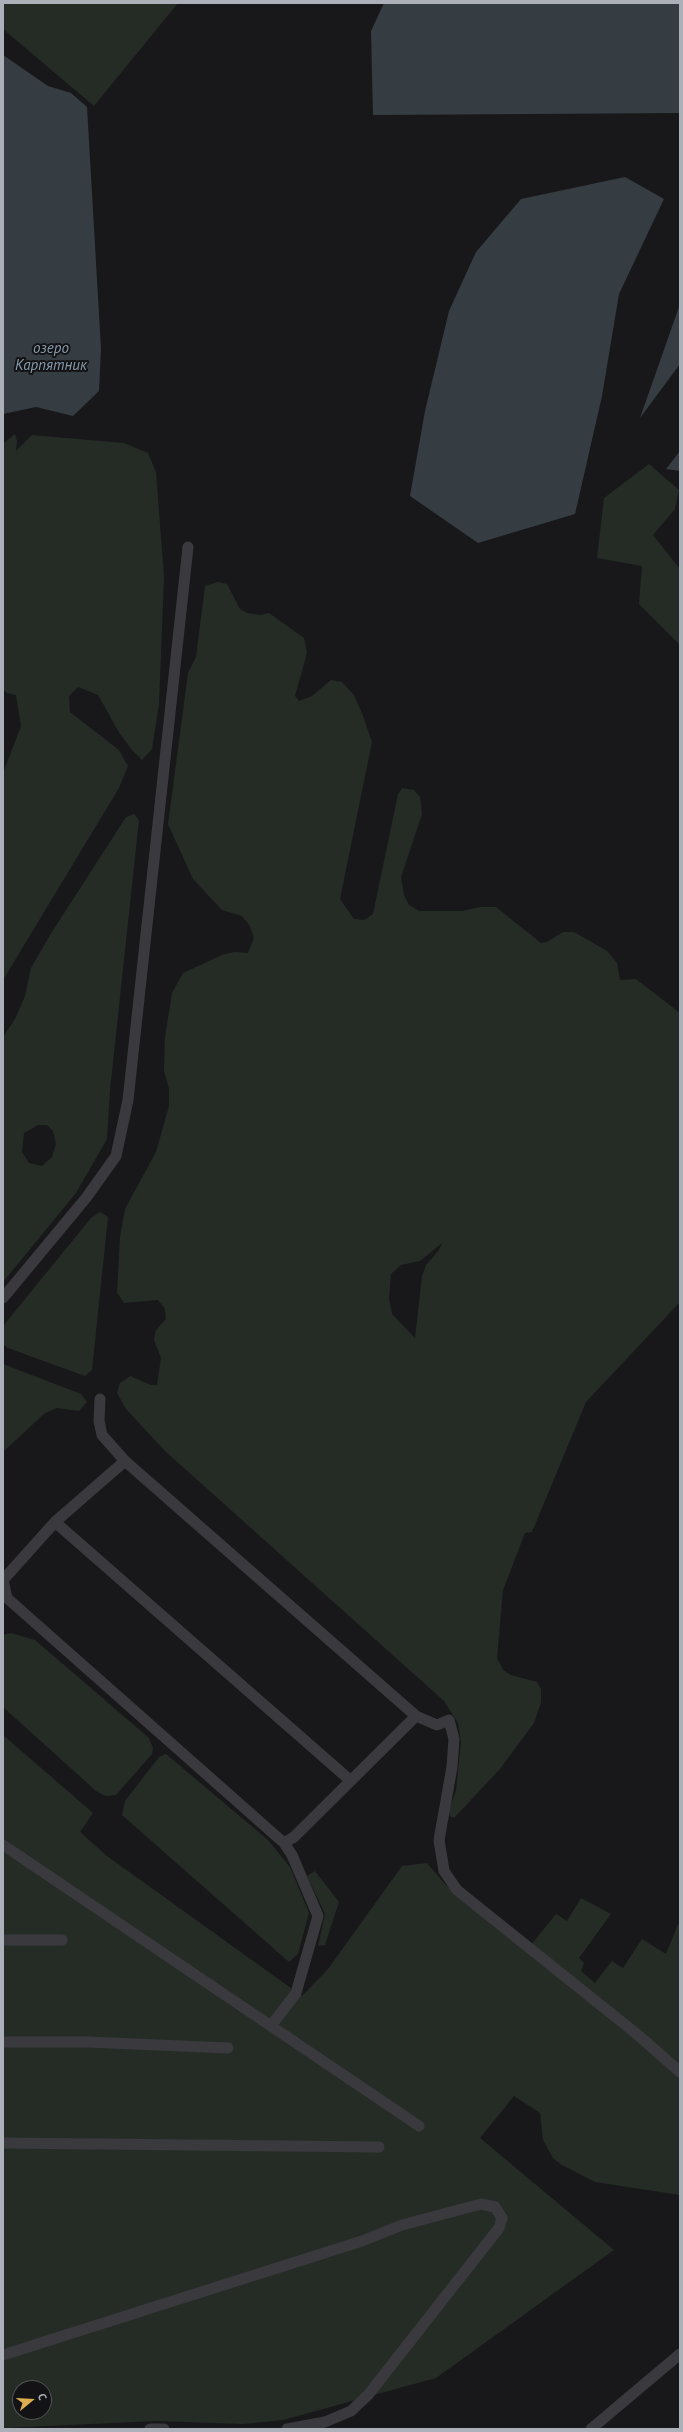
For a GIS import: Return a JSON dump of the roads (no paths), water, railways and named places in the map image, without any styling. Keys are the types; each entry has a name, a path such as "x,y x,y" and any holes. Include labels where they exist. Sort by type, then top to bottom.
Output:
{"street":[{"path":"3,1298 86,1198 116,1156 128,1100 188,547"},
{"path":"100,1399 99,1421 102,1435 125,1461 416,1716 437,1724 449,1720 454,1740 452,1767 439,1840 444,1871 457,1890 638,2035 680,2072"},
{"path":"125,1461 55,1522 3,1581 7,1598 284,1843 292,1855 318,1916 296,1993 271,2026"},
{"path":"55,1522 351,1781"},
{"path":"284,1843 294,1837 416,1716"},
{"path":"3,1845 419,2126"},
{"path":"3,1940 62,1940"},
{"path":"3,2042 88,2042 228,2048"},
{"path":"3,2143 379,2147"},
{"path":"3,2354 362,2241 402,2225 481,2204 496,2207 502,2218 499,2228 368,2395 351,2411 325,2422 287,2429"},
{"path":"591,2429 680,2354"},
{"path":"150,2429 163,2429"}],"water":[{"path":"384,3 680,3 680,113 373,115 371,31"},
{"name":"озеро Карпятник","path":"3,55 48,86 71,93 87,107 101,349 99,391 73,416 36,407 3,414"},
{"path":"625,177 664,199 619,294 602,396 575,514 478,543 410,496 425,411 449,311 476,252 521,199"},
{"path":"680,304 680,364 640,418"},
{"path":"680,451 680,471 666,469"}]}
